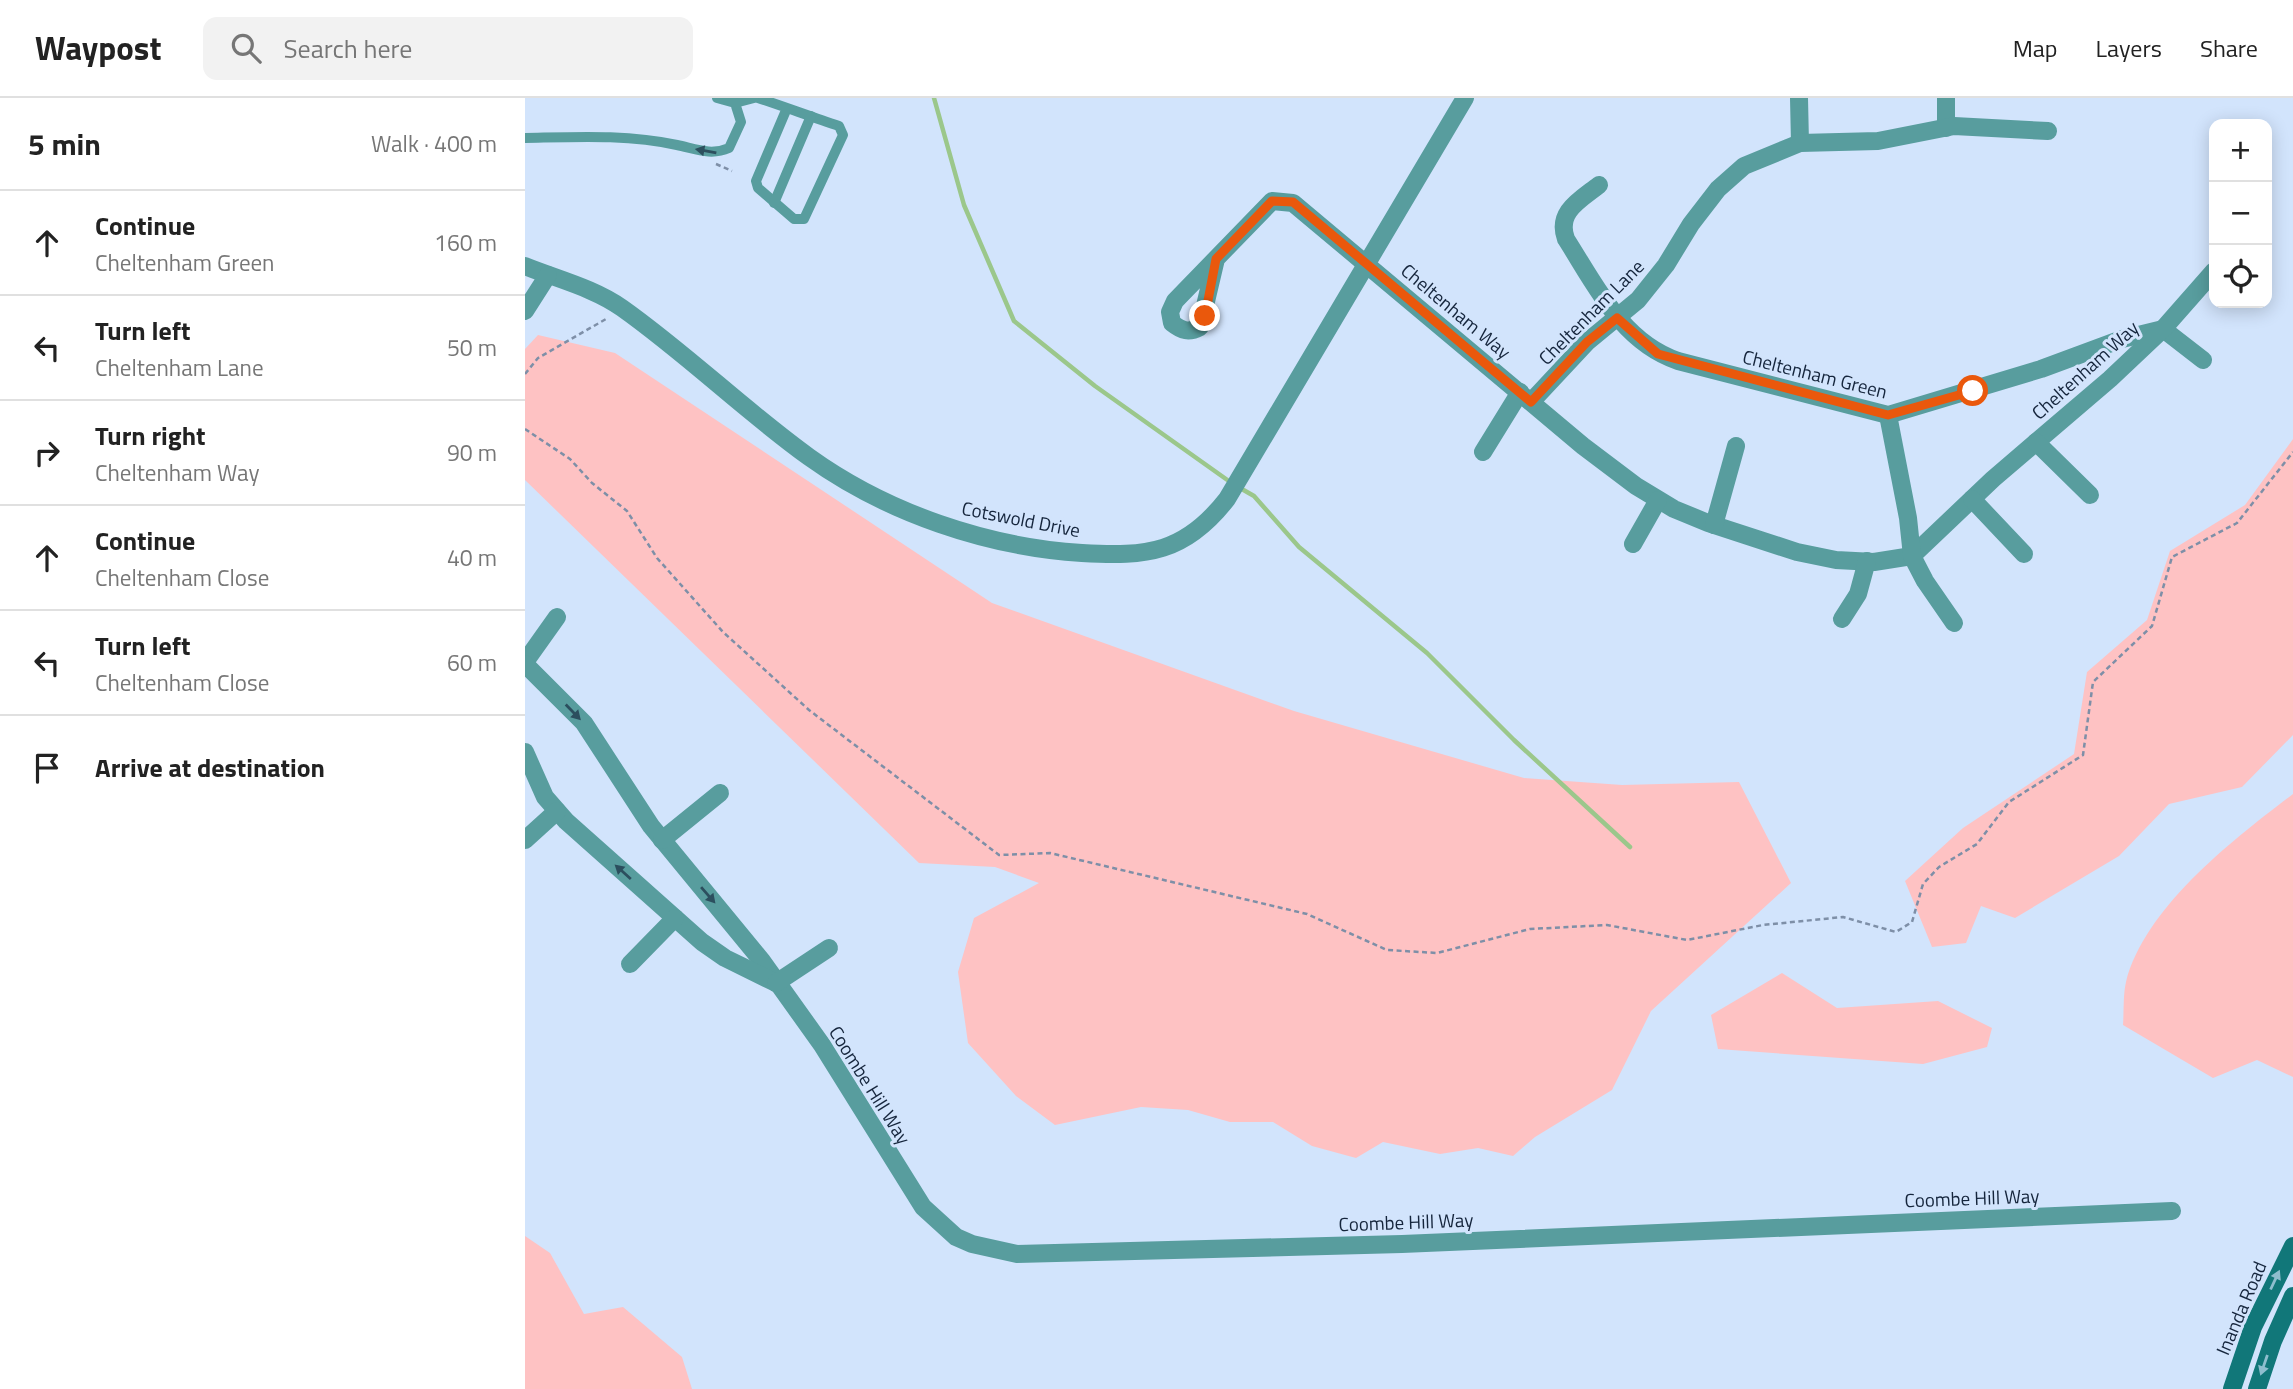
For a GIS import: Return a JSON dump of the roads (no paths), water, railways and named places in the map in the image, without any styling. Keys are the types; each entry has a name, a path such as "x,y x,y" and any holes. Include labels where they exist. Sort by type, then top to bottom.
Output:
{"main road":[{"name":"Inanda Road","path":"2232,1389 2253,1327 2293,1245"},
{"path":"2257,1389 2273,1341 2293,1296"}],"street":[{"name":"Cotswold Drive","path":"525,266 615,304 810,458 852,485 944,525 1056,551 1134,555 1154,552 1183,540 1211,520 1227,499 1465,98"},
{"path":"1799,98 1800,143"},
{"path":"1945,98 1946,128"},
{"name":"Cheltenham Lane","path":"1525,397 1638,300 1666,265 1691,223 1718,189 1744,166 1800,143 1878,141 1946,128 1988,126 2048,131"},
{"name":"Cheltenham Green","path":"1599,185 1568,210 1562,227 1617,318 1658,354 1888,415 1973,391 2163,329"},
{"name":"Cheltenham Way","path":"1216,259 1272,201 1293,202 1583,446 1658,500 1714,526 1797,552 1867,561 1899,560 1912,556 1972,499 2110,379 2163,329 2209,277"},
{"path":"525,311 548,275"},
{"name":"Cheltenham Way","path":"2163,329 2203,360"},
{"path":"2094,350 2110,379"},
{"path":"1483,452 1525,397"},
{"path":"1888,415 1908,518 1912,556 1925,581 1954,623"},
{"name":"Cheltenham Way","path":"2036,442 2090,495"},
{"path":"1714,526 1736,446"},
{"path":"1972,499 2024,554"},
{"path":"1633,544 1658,500"},
{"path":"1842,619 1858,594 1867,561"},
{"name":"Coombe Hill Way","path":"557,617 525,663 584,723 662,840 735,927 822,1045 923,1207 956,1237 994,1250 1030,1254 1402,1244 2172,1211"},
{"name":"Coombe Hill Way","path":"525,752 545,797 557,811 675,918 716,951 776,983"},
{"path":"662,840 720,793"},
{"path":"525,840 557,811"},
{"path":"630,964 675,918"},
{"path":"716,951 729,941 735,927"},
{"path":"776,983 829,948"}],"lane":[{"path":"717,98 735,103 756,98 787,108 811,116 839,126 843,135 804,219 795,219 758,188 756,181 787,108"},
{"path":"525,138 629,138 657,141 716,154 729,148 741,122 735,103"},
{"path":"775,202 811,116"}],"waterway":[{"path":"934,98 964,205 1014,321 1095,386 1233,484"},
{"path":"1240,488 1254,496 1299,547 1427,653 1514,740 1630,847"}]}
